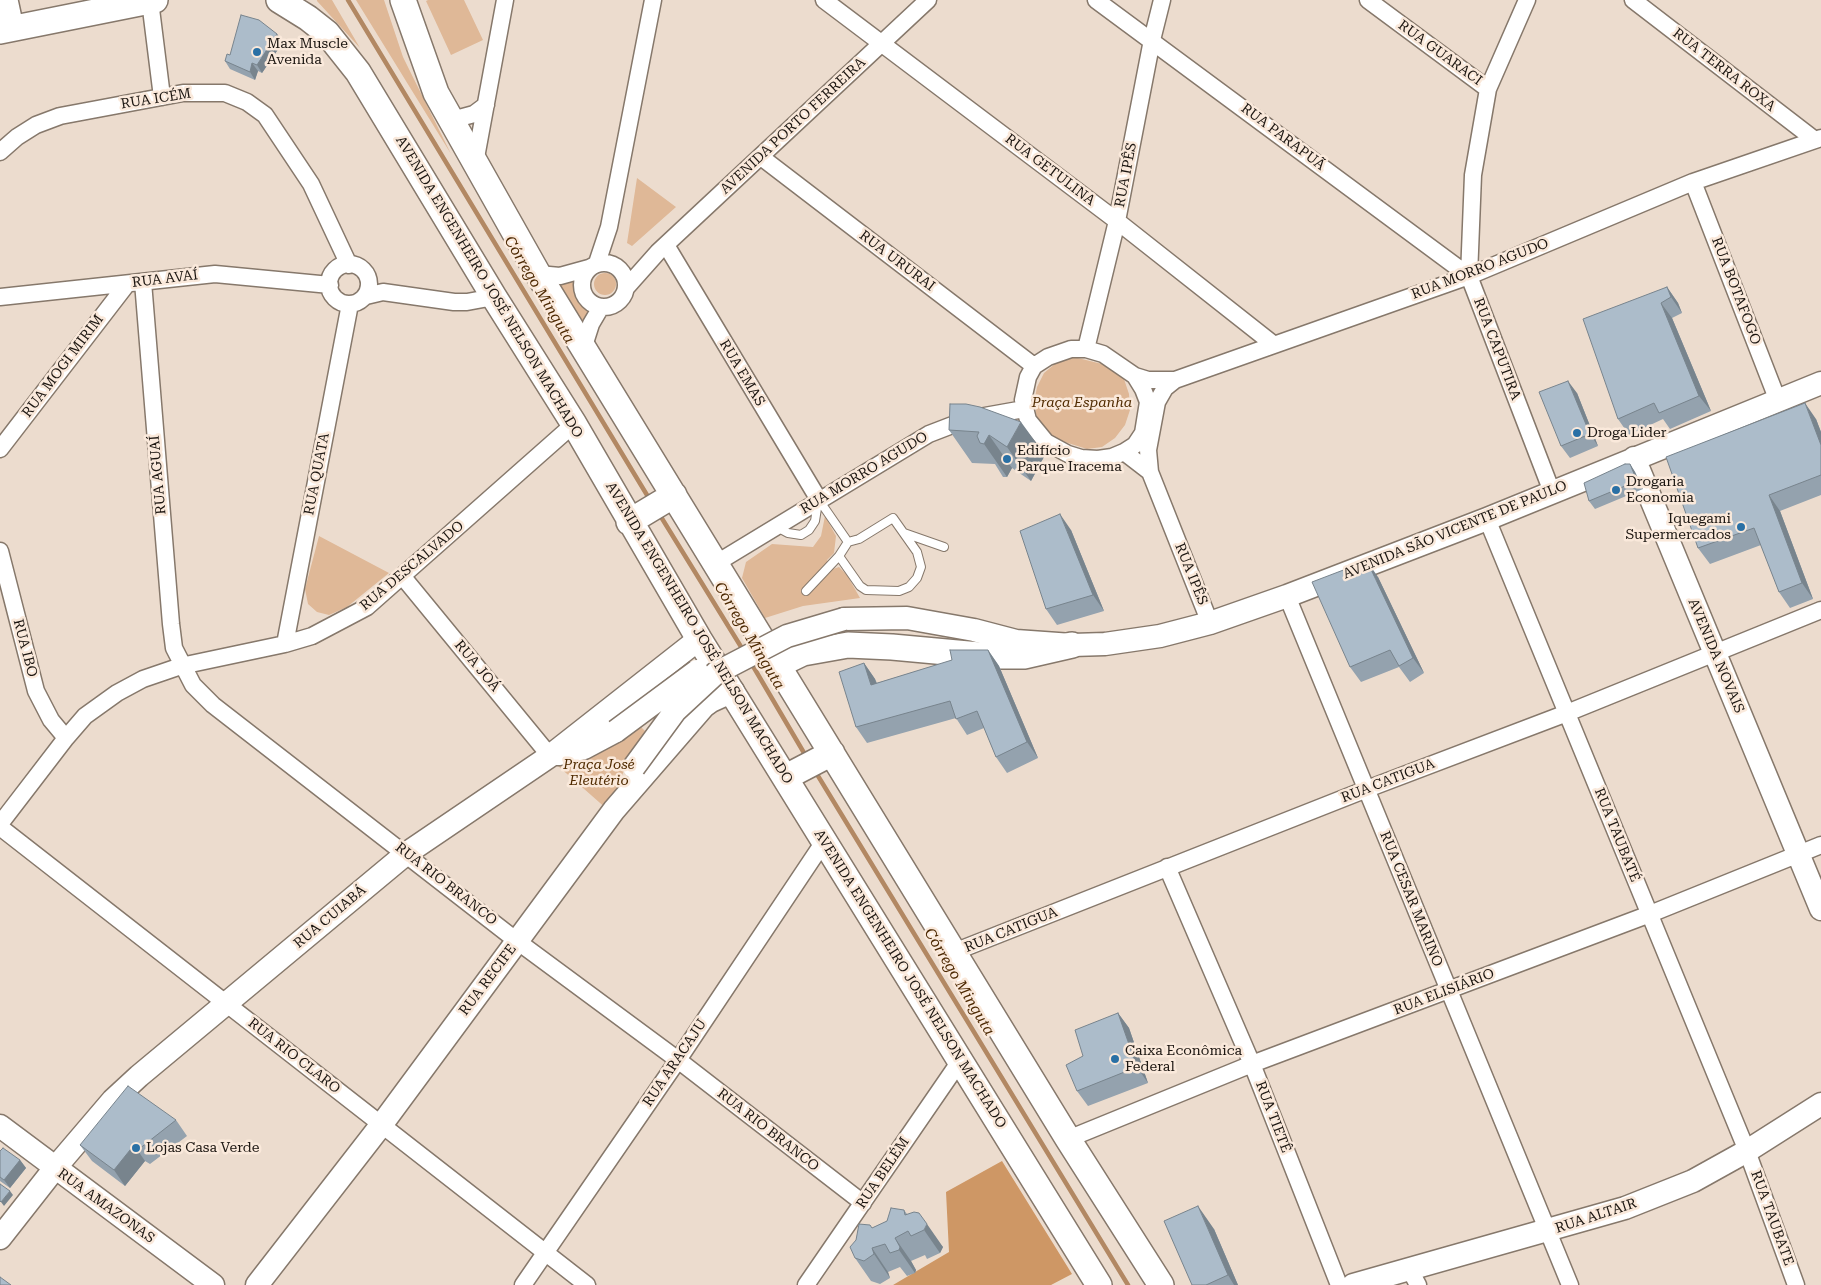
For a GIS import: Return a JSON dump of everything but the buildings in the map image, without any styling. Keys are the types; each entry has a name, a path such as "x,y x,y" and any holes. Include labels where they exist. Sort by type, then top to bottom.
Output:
{"main road":[{"path":"6,17 153,0"},
{"name":"AVENIDA ENGENHEIRO JOSÉ NELSON MACHADO","path":"279,0 308,18 343,51 574,424 653,508 715,564 778,666 810,765 824,840 1099,1285"},
{"name":"AVENIDA ENGENHEIRO JOSÉ NELSON MACHADO","path":"403,0 436,93 538,274 583,349 653,508 699,639 733,691 810,765 954,952 1068,1139 1161,1285"},
{"name":"AVENIDA SÃO VICENTE DE PAULO","path":"550,756 584,748 616,731 721,655 761,633 783,626 844,619 907,618 974,630 1016,641 1072,645 1105,644 1160,636 1210,623 1287,596 1487,519 1821,383"},
{"name":"AVENIDA NOVAIS","path":"1634,458 1821,909"},
{"name":"AVENIDA SÃO VICENTE DE PAULO","path":"614,810 634,767 675,710 716,673 787,636 844,619"},
{"name":"RUA CUIABÁ","path":"0,1238 112,1100 407,853 550,756 699,639"},
{"path":"778,666 803,653 848,645 990,656 1024,656 1072,645"},
{"name":"RUA RECIFE","path":"257,1285 382,1124 614,810 710,700 733,691"},
{"name":"RUA ALTAIR","path":"1353,1285 1414,1278 1625,1208 1693,1181 1748,1151 1821,1104"},
{"name":"RUA AMAZONAS","path":"0,1126 213,1285"}],"street":[{"path":"153,0 162,97"},
{"path":"475,163 505,0"},
{"path":"604,266 609,227 652,0"},
{"name":"RUA GETULINA","path":"824,0 1117,220 1273,344"},
{"name":"AVENIDA PORTO FERREIRA","path":"626,288 662,249 928,0"},
{"name":"RUA PARAPUÃ","path":"1096,0 1470,276"},
{"name":"RUA IPÊS","path":"1086,349 1117,220 1152,40 1162,0"},
{"name":"RUA GUARACI","path":"1368,0 1488,89"},
{"name":"RUA CAPUTIRA","path":"1527,0 1488,89 1473,175 1470,276 1552,492"},
{"name":"RUA TERRA ROXA","path":"1633,0 1818,139"},
{"name":"RUA ICÉM","path":"0,152 36,124 60,116 183,93 226,93 247,102 265,115 310,184 348,265"},
{"path":"452,120 474,114 486,105"},
{"name":"RUA MORRO AGUDO","path":"1135,376 1148,380 1175,380 1470,276 1693,182 1818,139"},
{"name":"RUA URURAI","path":"761,157 1034,366"},
{"name":"RUA BOTAFOGO","path":"1693,182 1778,400"},
{"name":"AVENIDA PORTO FERREIRA","path":"538,274 560,276 604,266 662,249"},
{"name":"RUA EMAS","path":"662,249 819,500"},
{"path":"383,292 368,279 361,268 348,265 335,271 330,285 336,299 350,304 366,296 383,292 454,302 494,297"},
{"path":"604,266 626,278 626,288 624,294 615,305 601,307 587,299 583,292 584,275 604,266"},
{"name":"RUA AVAÍ","path":"0,297 135,283 179,276 214,274 330,285"},
{"path":"366,296 369,286 368,279"},
{"name":"RUA MOGI MIRIM","path":"0,449 135,283"},
{"name":"RUA AGUAÍ","path":"135,283 170,624 174,648 182,666"},
{"name":"RUA QUATA","path":"285,644 350,304"},
{"path":"583,349 591,324 601,307"},
{"path":"1086,349 1103,354 1135,376 1148,402 1147,417 1139,439 1135,445 1112,457 1098,459 1081,458 1068,454 1046,442 1028,420 1024,409 1024,388 1034,366 1060,352 1086,349"},
{"path":"1150,472 1148,450 1157,402 1165,388 1175,380"},
{"name":"RUA MORRO AGUDO","path":"715,564 819,500 946,426 968,419 1024,409"},
{"name":"RUA DESCALVADO","path":"0,826 66,738 86,716 117,693 143,679 182,666 285,644 312,636 338,624 367,607 574,424"},
{"path":"1124,452 1150,472"},
{"name":"RUA IPÊS","path":"1150,472 1210,623"},
{"name":"RUA TAUBATÉ","path":"1487,519 1748,1151"},
{"name":"RUA IBO","path":"0,551 36,692 51,720 66,738"},
{"name":"RUA JOÁ","path":"403,577 550,756"},
{"name":"RUA CESAR MARINO","path":"1287,596 1367,789 1447,990 1570,1285"},
{"name":"RUA CATIGUA","path":"954,952 1367,789 1567,713 1821,610"},
{"name":"RUA RIO BRANCO","path":"182,666 193,686 213,705 407,853 518,941 678,1060 863,1203"},
{"name":"RUA RIO CLARO","path":"0,826 587,1285"},
{"name":"RUA ARACAJU","path":"523,1285 678,1060 824,840"},
{"name":"RUA ELISIÁRIO","path":"1068,1139 1252,1064 1650,914 1821,845"},
{"name":"RUA TIETÊ","path":"1167,867 1252,1064 1339,1285"},
{"name":"RUA BELÉM","path":"806,1285 960,1061"},
{"name":"RUA TAUBATE","path":"1748,1151 1796,1285"}],"lane":[{"path":"819,500 848,542"},
{"path":"806,591 839,556 848,542 859,539 893,518 917,552 921,567 917,578 909,587 899,591 866,590 860,586 839,556"},
{"path":"904,533 944,547"}],"green space":[{"path":"332,0 360,48 317,1"},
{"path":"356,0 384,0 403,57 451,154"},
{"path":"464,0 483,40 451,55 426,1"},
{"path":"637,178 676,207 632,246 627,243"},
{"path":"605,273 613,276 616,284 613,292 605,295 597,292 594,284 597,276"},
{"path":"572,281 581,301 593,308 583,328 555,285"},
{"name":"Praça Espanha","path":"1070,356 1114,367 1124,379 1129,394 1130,410 1125,425 1115,438 1102,447 1087,449 1052,438 1037,418 1034,403 1037,387 1044,373 1056,363"},
{"path":"825,516 836,536 834,553 827,560 833,569 839,567 847,575 860,598 803,606 765,618 742,578 746,562 772,544 813,547 821,536"},
{"path":"319,536 389,573 347,607 329,615 317,612 308,604 305,589"},
{"name":"Praça José Eleutério","path":"637,723 645,731 625,768 608,810 558,766 600,748"}],"shaded area":[{"path":"1002,1161 1072,1274 1051,1285 893,1285 949,1252 946,1192"}],"waterway":[{"name":"Córrego Minguta","path":"348,0 650,500"},
{"name":"Córrego Minguta","path":"658,512 743,650"},
{"name":"Córrego Minguta","path":"750,661 807,758"},
{"name":"Córrego Minguta","path":"815,771 1128,1285"}],"place":[{"name":"Max Muscle Avenida","path":"257,52"},
{"name":"Droga Lider","path":"1577,433"},
{"name":"Edifício Parque Iracema","path":"1007,459"},
{"name":"Drogaria Economia","path":"1616,490"},
{"name":"Iquegami Supermercados","path":"1741,527"},
{"name":"Caixa Econômica Federal","path":"1115,1059"},
{"name":"Lojas Casa Verde","path":"136,1148"}]}
